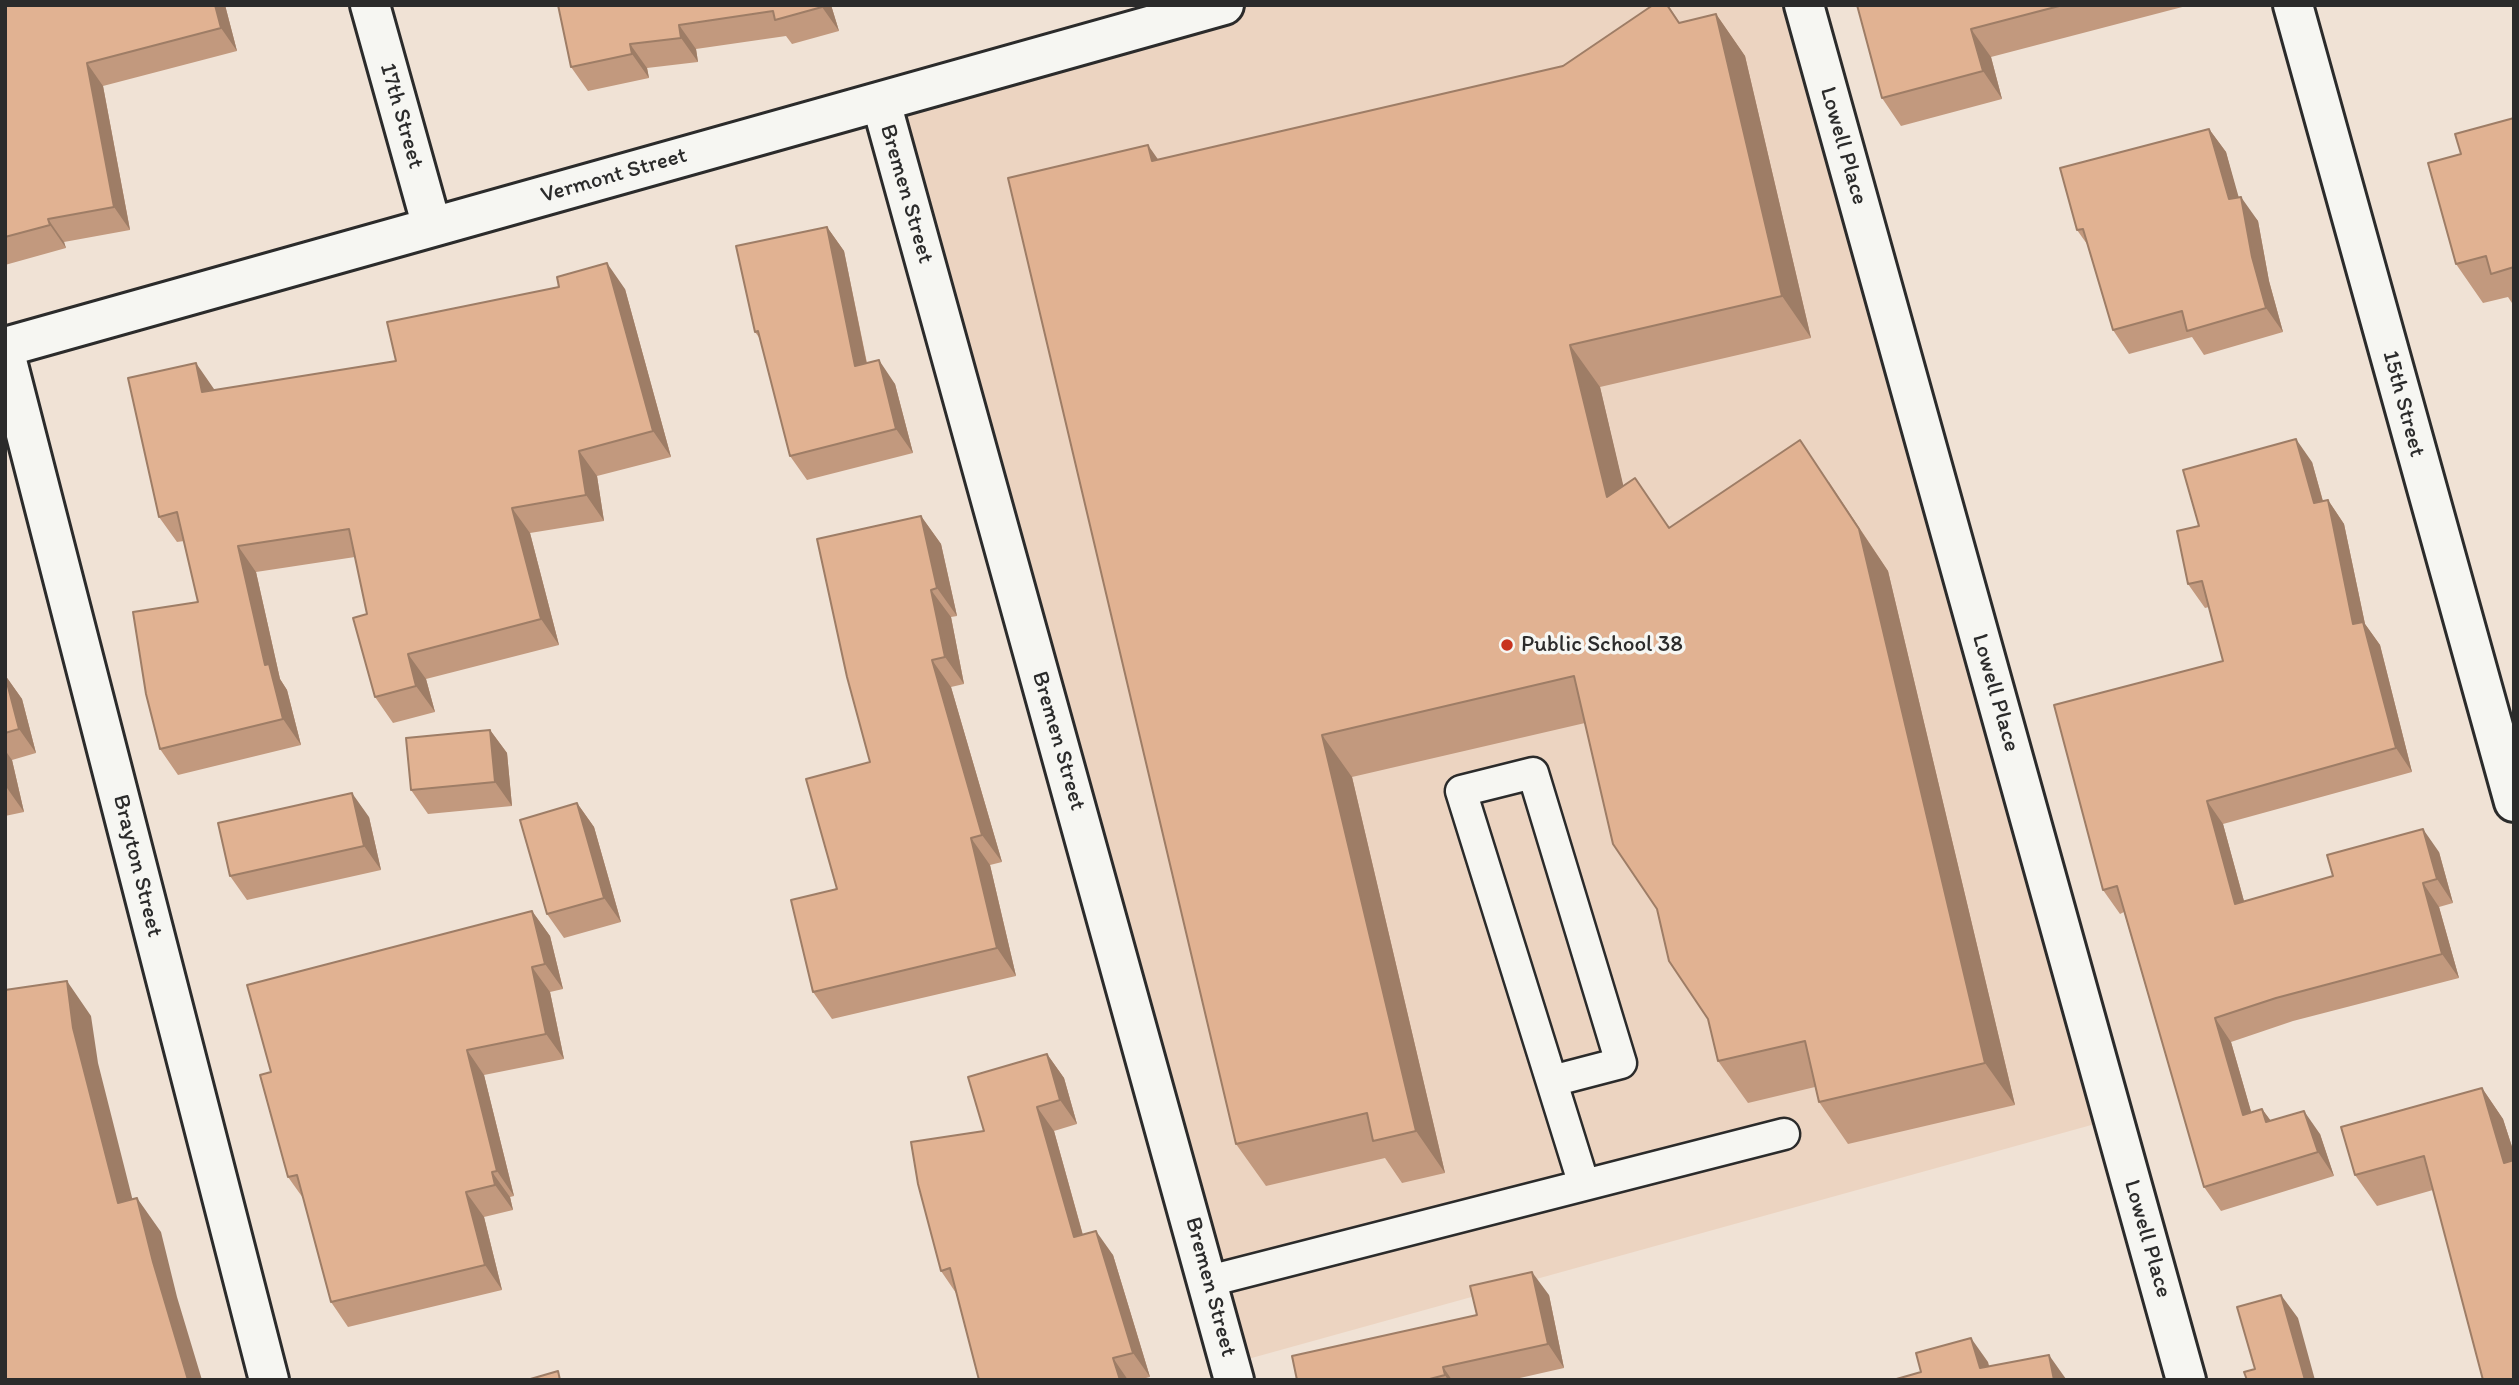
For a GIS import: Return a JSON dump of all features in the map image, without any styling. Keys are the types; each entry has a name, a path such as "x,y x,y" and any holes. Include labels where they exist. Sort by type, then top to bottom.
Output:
{"street":[{"name":"17th Street","path":"370,5 432,227"},
{"name":"Vermont Street","path":"5,347 1224,5"},
{"name":"Lowell Place","path":"1804,5 2186,1380"},
{"name":"15th Street","path":"2293,5 2514,802"},
{"name":"Bremen Street","path":"881,102 1209,1281 1234,1380"},
{"name":"Brayton Street","path":"5,353 269,1380"}],"lane":[{"path":"1552,1081 1621,1063 1533,773 1461,791 1584,1185"},
{"path":"1209,1281 1784,1134"}],"shaded area":[{"name":"Public School 38","path":"1224,5 1804,5 2113,1119 1230,1364 881,102"}],"building":[{"path":"5,5 215,5 221,28 87,63 114,207 48,219 50,225 5,237"},
{"path":"558,5 822,7 775,20 773,11 679,25 681,38 630,44 632,54 571,67"},
{"path":"1653,5 1667,5 1679,23 1716,14 1782,296 1570,345 1607,497 1635,478 1669,528 1800,440 1859,529 1985,1063 1819,1102 1805,1041 1718,1061 1708,1019 1669,961 1657,909 1613,844 1574,676 1322,735 1416,1131 1373,1141 1367,1113 1236,1144 1008,178 1148,145 1152,161 1563,66"},
{"path":"1857,5 2063,5 1971,29 1983,71 1882,98"},
{"path":"2514,118 2514,267 2491,274 2486,256 2456,264 2428,163 2461,154 2455,134"},
{"path":"2209,129 2229,199 2241,197 2252,257 2266,308 2187,331 2182,311 2113,330 2083,229 2077,230 2060,168"},
{"path":"827,227 855,366 879,360 896,429 790,456 758,331 755,332 736,246"},
{"path":"607,263 653,431 579,451 586,495 512,508 541,619 408,654 416,686 375,697 353,618 367,614 349,529 238,546 265,665 269,664 283,719 160,749 146,694 133,612 198,602 177,512 159,517 128,378 196,363 202,392 396,361 387,322 559,287 557,277"},
{"path":"2296,439 2314,503 2328,500 2353,624 2363,622 2396,748 2207,801 2235,904 2333,876 2327,855 2423,829 2437,879 2423,883 2442,954 2276,998 2215,1018 2243,1115 2262,1109 2266,1122 2304,1111 2318,1152 2204,1187 2117,886 2103,890 2054,705 2223,661 2202,581 2188,584 2177,531 2199,526 2183,470"},
{"path":"921,516 937,588 931,590 945,657 932,660 982,835 971,838 997,948 813,992 791,900 837,889 806,779 870,762 847,677 817,539"},
{"path":"5,675 19,729 5,733"},
{"path":"490,730 495,782 411,790 406,738"},
{"path":"352,793 364,846 230,876 218,823"},
{"path":"577,803 604,898 547,914 520,820"},
{"path":"532,911 545,964 532,967 546,1034 467,1050 497,1171 492,1172 495,1185 466,1192 485,1265 331,1302 297,1175 288,1177 260,1075 271,1072 247,985"},
{"path":"67,981 73,1028 118,1203 137,1198 188,1380 5,1380 5,990"},
{"path":"1047,1054 1060,1100 1037,1107 1074,1237 1096,1231 1133,1353 1113,1358 1120,1380 979,1380 950,1268 941,1271 918,1184 911,1142 984,1131 968,1077"},
{"path":"2482,1088 2504,1163 2514,1160 2514,1380 2483,1380 2424,1156 2355,1175 2341,1127"},
{"path":"1532,1272 1548,1344 1443,1367 1445,1375 1426,1380 1297,1380 1292,1356 1477,1315 1470,1286"},
{"path":"2281,1295 2305,1380 2247,1380 2244,1372 2255,1369 2237,1307"},
{"path":"1971,1338 1980,1368 2049,1355 2054,1380 1893,1380 1921,1372 1916,1353"},
{"path":"558,1371 560,1380 527,1380"}],"place":[{"name":"Public School 38","path":"1507,645"}]}
